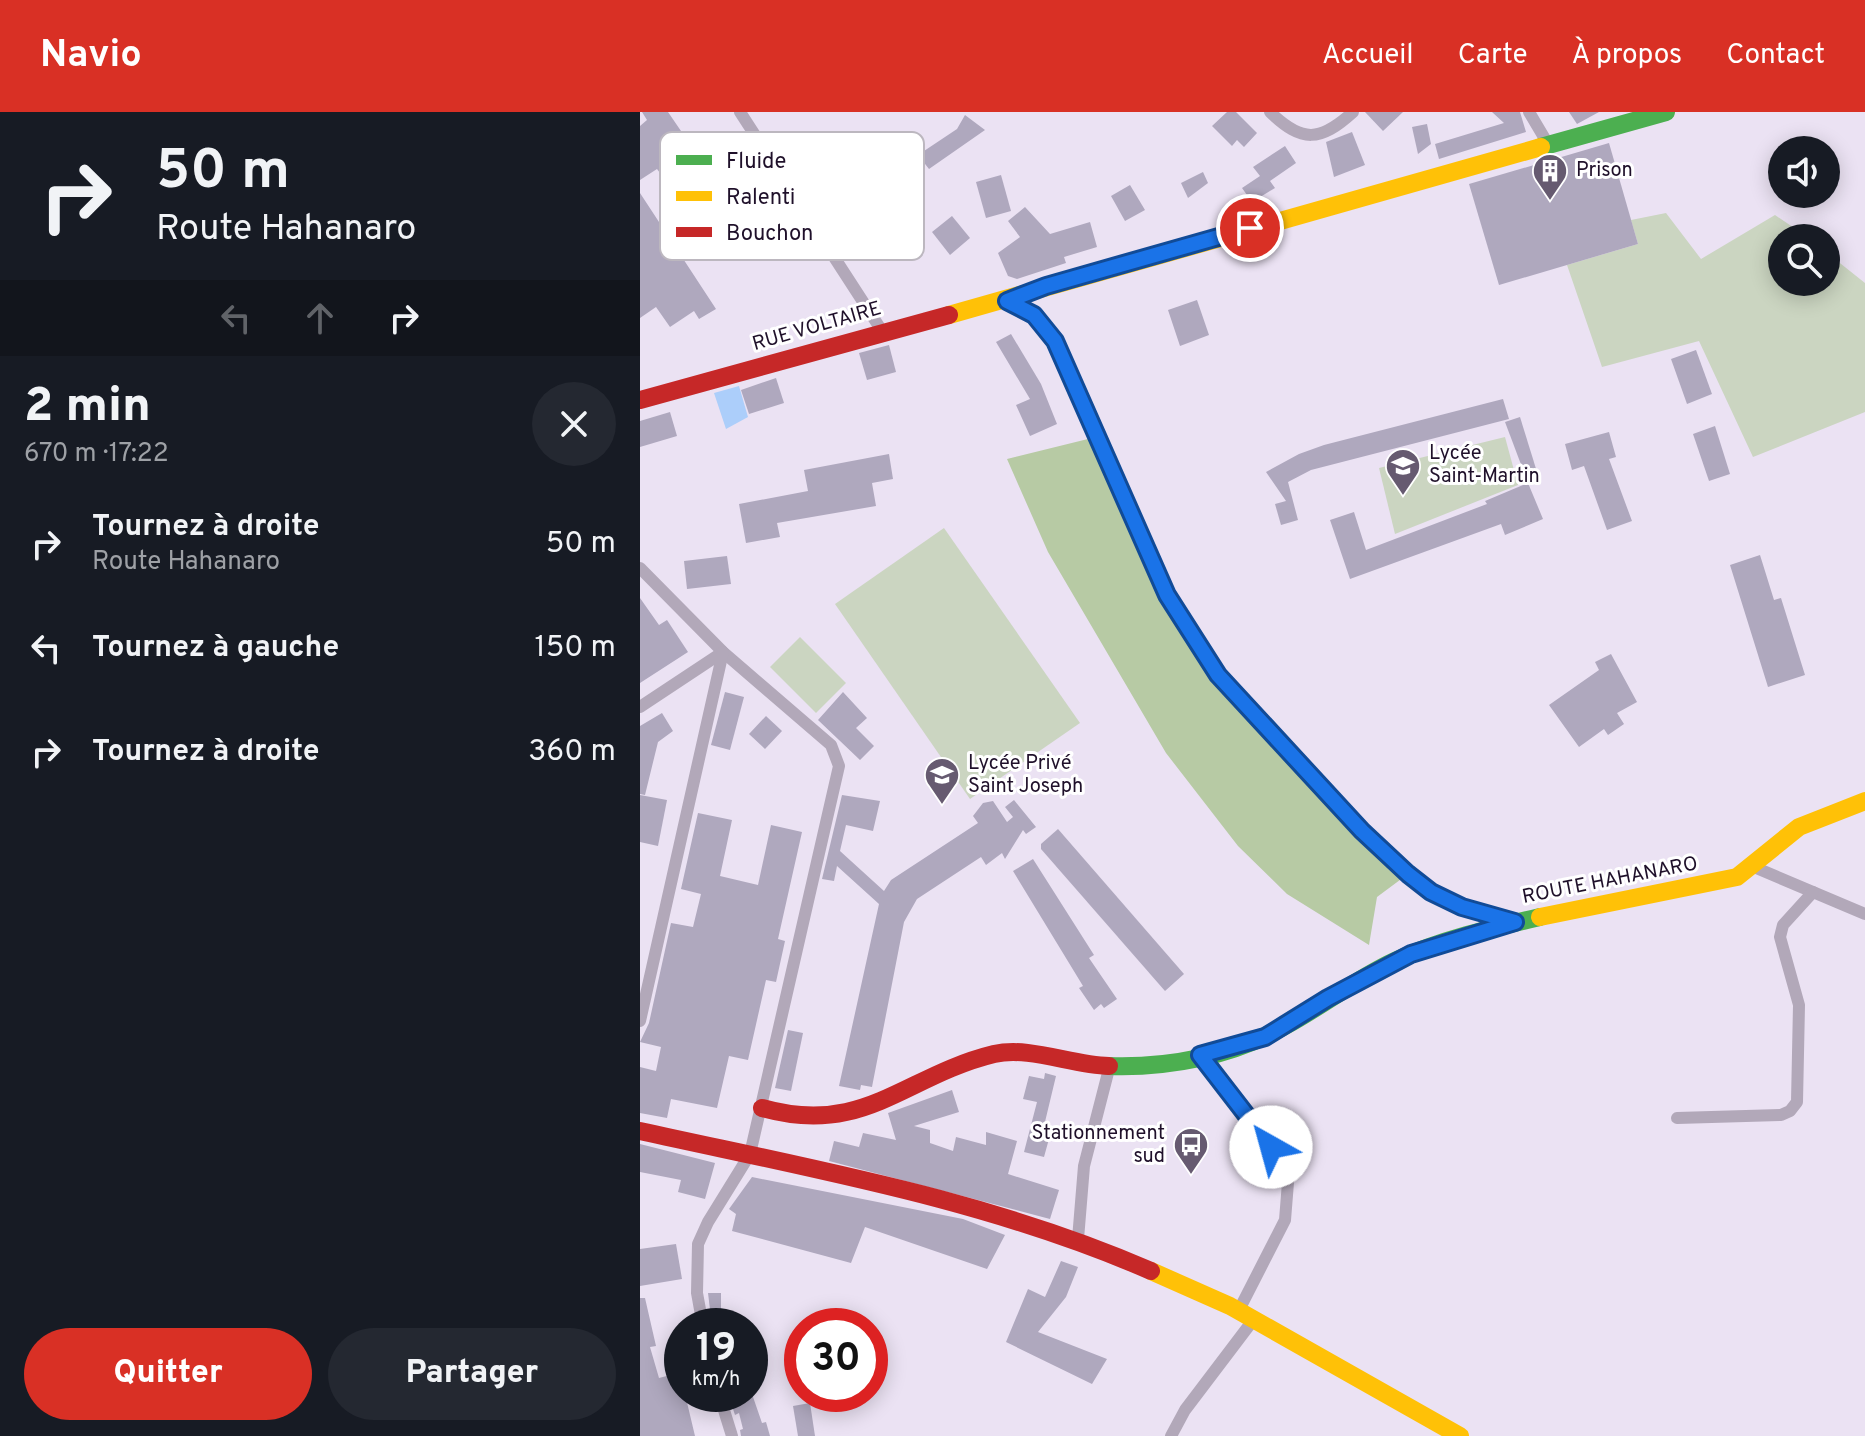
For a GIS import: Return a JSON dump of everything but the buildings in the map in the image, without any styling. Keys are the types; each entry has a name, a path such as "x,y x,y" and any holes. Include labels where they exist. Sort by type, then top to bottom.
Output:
{"street":[{"path":"740,112 753,132"},
{"path":"1270,112 1288,130 1317,136 1353,112"},
{"path":"1529,112 1548,144"},
{"name":"RUE VOLTAIRE","path":"640,400 882,331 1007,301 1046,286 1666,112"},
{"path":"836,260 882,331"},
{"path":"1007,301 1034,315 1055,341 1167,595 1218,675 1362,831 1408,874 1431,892 1462,907 1515,922"},
{"path":"640,568 723,652 831,745 839,766 750,1154 698,1244 700,1308"},
{"path":"640,707 723,652"},
{"path":"640,1021 723,652"},
{"name":"ROUTE HAHANARO","path":"762,1108 782,1117 826,1119 866,1107 993,1054 1017,1051 1078,1064 1177,1063 1265,1037 1328,998 1411,954 1515,922 1737,877 1754,867 1778,841 1809,820 1865,801"},
{"path":"1754,867 1865,914"},
{"path":"1677,1118 1781,1115 1790,1111 1797,1102 1799,1005 1780,937 1783,925 1813,892"},
{"path":"1171,1436 1247,1314 1285,1220 1289,1170 1200,1055"},
{"path":"1078,1239 1084,1166 1110,1065"},
{"path":"640,1131 904,1190 1078,1239 1247,1314 1460,1436"},
{"path":"725,1412 732,1436"}],"green space":[{"path":"1666,213 1701,259 1775,215 1788,224 1768,224 1768,296 1840,296 1840,263 1865,283 1865,412 1753,457 1699,341 1602,367 1567,265 1638,244 1631,220"},
{"path":"1096,437 1143,543 1218,675 1408,874 1377,897 1369,945 1287,894 1238,846 1166,753 1048,552 1007,459"},
{"path":"1505,437 1518,485 1395,534 1379,468"},
{"path":"944,528 1080,723 970,799 835,604"},
{"path":"800,637 846,683 816,713 770,667"}],"water":[{"path":"739,386 748,417 726,429 714,393"}],"traffic: fast":[{"path":"1541,147 1666,112"},
{"path":"1109,1066 1177,1062 1244,1045 1285,1026 1395,961 1466,935 1540,917"}],"traffic: slow":[{"path":"949,315 1541,147"},
{"path":"1540,917 1737,877 1799,827 1865,801"},
{"path":"1151,1271 1230,1306 1460,1436"}],"traffic: jam":[{"path":"640,400 949,315"},
{"path":"762,1108 798,1115 829,1115 856,1109 962,1064 1008,1052 1109,1066"},
{"path":"640,1131 835,1173 963,1206 1090,1246 1151,1271"}],"place":[{"name":"Prison","path":"1550,202"},
{"name":"Lycée Saint-Martin","path":"1403,497"},
{"name":"Lycée Privé Saint Joseph","path":"942,806"},
{"name":"Stationnement sud","path":"1191,1176"}],"route":[{"path":"1250,228 1046,286 1007,301 1034,315 1055,341 1167,595 1218,675 1362,831 1408,874 1431,892 1462,907 1515,922 1411,954 1328,998 1265,1037 1200,1055 1271,1147"}]}
